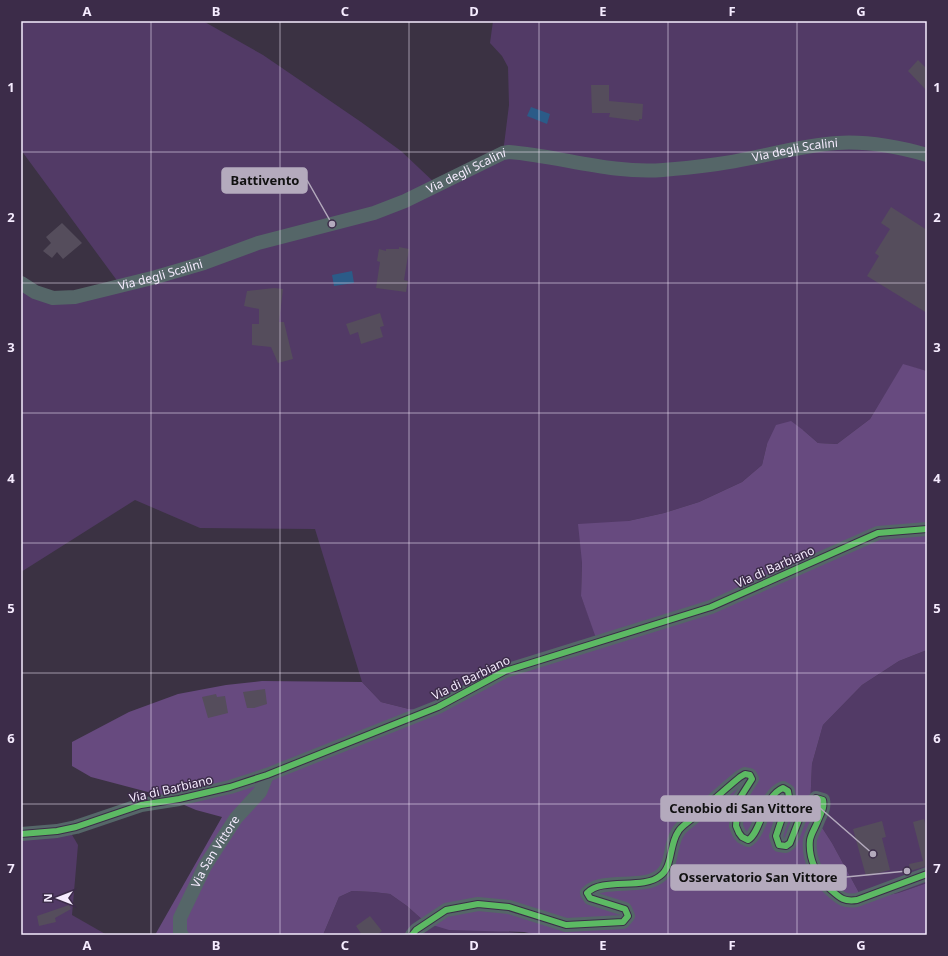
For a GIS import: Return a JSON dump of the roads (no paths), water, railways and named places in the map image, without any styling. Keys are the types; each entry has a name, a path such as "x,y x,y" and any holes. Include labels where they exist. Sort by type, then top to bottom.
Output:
{"street":[{"name":"Via degli Scalini","path":"21,283 35,292 53,298 75,297 156,277 204,263 258,243 374,213 405,201 496,156 509,152 615,169 648,170 662,170 739,160 804,147 836,143 864,143 897,148 927,155"},
{"name":"Via di Barbiano","path":"21,834 57,831 76,827 141,805 179,799 230,787 267,775 438,707 505,671 711,607 878,533 927,529"},
{"path":"412,935 416,930 446,910 478,904 509,907 566,925 624,922 628,916 625,909 590,898 587,893 600,886 651,881 660,877 666,870 671,850 678,832 745,774 750,775 752,779 738,801 736,826 742,837 748,840 752,837 763,811 777,790 783,788 788,791 789,797 776,836 779,845 786,846 790,843 802,812 816,798 824,800 824,806 810,838 810,852 813,866 824,884 839,898 848,902 857,900 927,874"},
{"name":"Via San Vittore","path":"182,935 180,933 180,918 206,866 236,818 260,792 267,775"}],"water":[{"path":"531,107 550,114 547,124 527,116"},
{"path":"352,271 354,283 334,286 332,275"}],"place":[{"name":"Battivento","path":"332,224"},
{"name":"Cenobio di San Vittore","path":"873,854"},
{"name":"Osservatorio San Vittore","path":"907,871"}]}
